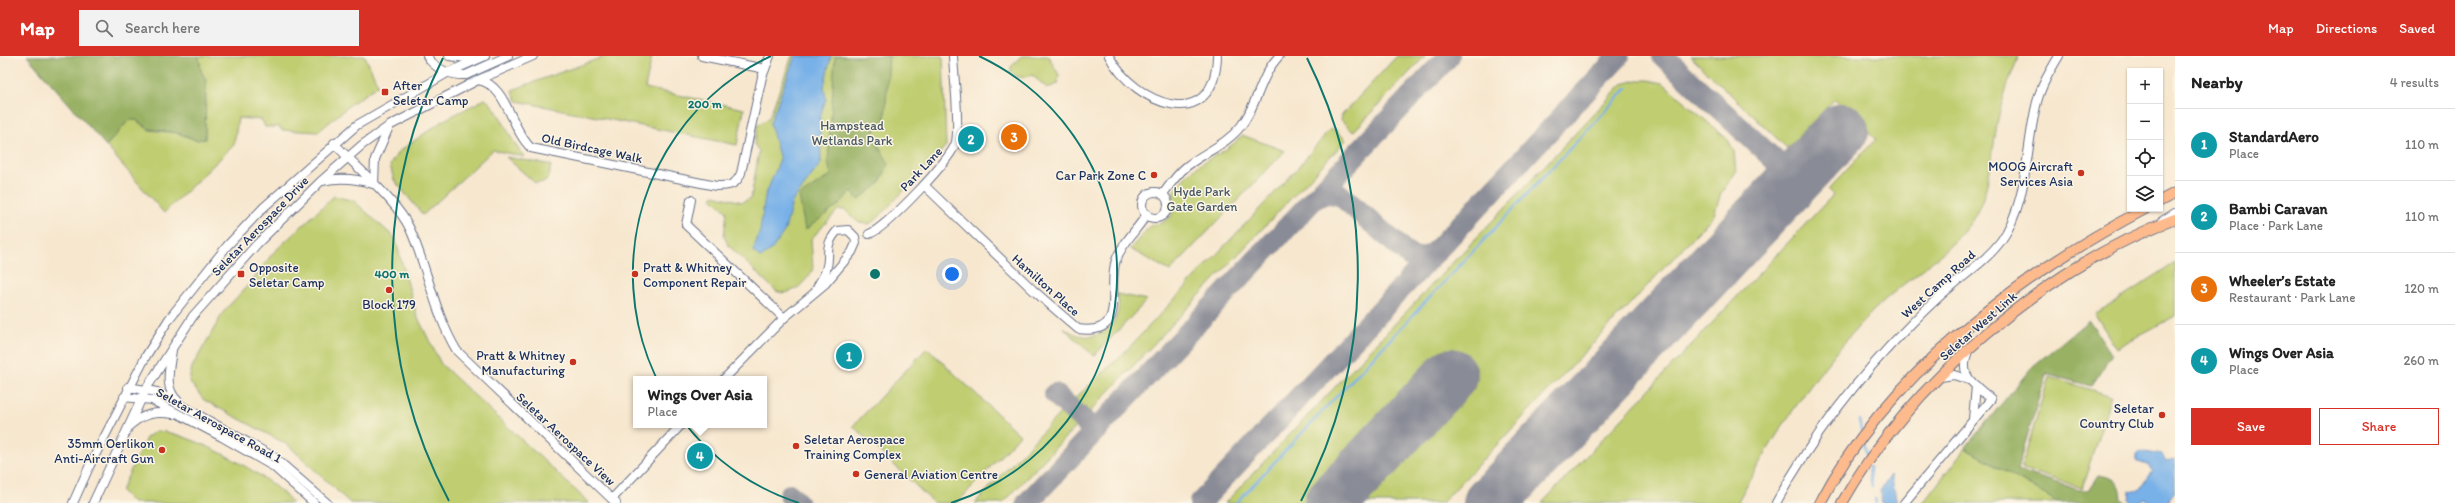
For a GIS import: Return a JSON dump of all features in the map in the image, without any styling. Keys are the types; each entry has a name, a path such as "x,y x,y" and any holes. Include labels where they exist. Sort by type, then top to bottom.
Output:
{"main road":[{"path":"2163,199 2175,193"},
{"name":"Seletar West Link","path":"1820,503 1855,447 1882,413 1924,367 1960,333 2017,288 2062,258 2140,212"},
{"name":"Seletar West Link","path":"1842,503 1852,484 1882,442 1940,377 1968,351 2031,298 2076,269 2148,229 2175,219"}],"street":[{"path":"427,56 435,67 449,72 466,75 508,56"},
{"path":"449,56 481,57"},
{"name":"Seletar Aerospace Drive","path":"93,503 146,389 193,316 257,244 347,157 389,126 478,80 533,56"},
{"path":"702,56 765,68"},
{"name":"Old Birdcage Walk","path":"478,80 487,83 501,96 524,142 531,148 688,181 728,186 739,179 765,68 770,56"},
{"name":"Park Lane","path":"869,234 877,230 924,185 953,152 957,136 953,56"},
{"path":"1109,56 1116,68 1134,87 1145,95 1171,105 1191,102 1205,93 1213,82 1217,56"},
{"path":"1163,194 1186,166 1226,140 1242,125 1256,101 1266,73 1279,56"},
{"name":"West Camp Road","path":"1776,503 1820,432 1864,377 1911,324 1946,290 1984,260 2000,241 2013,219 2019,203 2037,101 2047,76 2059,56"},
{"name":"Seletar Aerospace Drive","path":"73,503 90,464 128,387 169,319 226,246 264,207 334,143 357,125 449,72 481,57"},
{"path":"320,182 343,178 356,179 374,184 375,159 389,126"},
{"name":"Seletar Aerospace View","path":"334,143 374,184 410,228 446,332 457,351 614,501 678,428"},
{"name":"Hamilton Place","path":"924,185 955,218 1070,325 1078,329 1086,330 1105,325 1113,314 1115,301 1113,276 1116,261 1122,248 1147,214"},
{"path":"1154,192 1163,194 1169,205 1166,213 1155,218 1147,214 1143,207 1146,196 1154,192"},
{"path":"692,200 686,225 784,318"},
{"path":"2148,229 2175,213"},
{"path":"727,376 784,318 825,284 852,252 856,243 855,237 848,230 837,231 829,242 826,250 826,269 816,290"},
{"path":"173,347 169,387 171,395 183,411"},
{"path":"1905,502 1991,399 1973,383 1964,368 1968,351"},
{"path":"1940,377 1954,375 1973,383"},
{"path":"1973,383 1973,419"},
{"name":"Seletar Aerospace Road 1","path":"128,387 157,392 183,411 274,467 312,502"},
{"name":"Seletar Aerospace Road 1","path":"124,397 152,400 183,411 274,457 327,503"},
{"path":"128,426 139,418 158,411 183,411"}],"green space":[{"path":"27,56 199,56 201,71 206,80 205,139 196,140 178,133 149,129 136,120 129,120 106,146"},
{"path":"199,56 365,56 378,85 351,104 318,132 281,130 280,127 265,127 262,120 238,118 234,145 164,213 106,146 129,120 136,120 149,130 178,133 196,140 205,139 206,80 201,71"},
{"path":"606,56 652,56 645,88 744,109 737,145 517,101 512,90"},
{"name":"Hampstead Wetlands Park","path":"792,56 943,56 946,146 876,220 869,224 859,223 845,210 838,210 811,239 813,270 798,288 793,291 782,293 776,291 728,245 724,236 727,212 712,198 714,195 742,202 751,198 759,151 754,144 758,125 769,118"},
{"path":"835,56 889,56 885,121 872,134 889,164 879,184 858,200 851,191 839,205 805,230 799,196 831,175 828,162"},
{"path":"1021,56 1048,56 1059,75 1058,84 1047,88 1032,75 1020,77 1013,74 1011,72 1011,67"},
{"path":"1397,56 1425,56 1353,132 1341,120 1342,115"},
{"path":"1690,56 2019,56 2002,103 1986,189 1976,215 1958,238 1947,249 1885,300 1853,332 1816,378 1782,427 1751,477 1737,503 1542,503 1833,195 1828,190 1876,139 1835,99 1787,148"},
{"path":"1637,80 1648,80 1663,83 1728,140 1734,151 1736,172 1721,193 1714,215 1442,503 1225,503 1622,84"},
{"path":"485,99 496,110 514,143 525,157 493,150 423,215 394,180 390,165 398,152 444,120"},
{"path":"1330,129 1336,130 1346,140 1085,417 1070,403 1122,355 1296,170"},
{"name":"Hyde Park Gate Garden","path":"1242,135 1285,151 1170,271 1130,249 1151,225 1162,223 1171,217 1173,192 1183,179 1200,165 1229,147"},
{"path":"506,157 551,165 549,177 545,182 535,183"},
{"path":"334,196 354,201 395,238 417,316 441,364 589,503 350,503 288,445 204,400 189,381 192,367 224,311 252,281 272,254"},
{"path":"2175,263 2175,316 2116,348 2095,314"},
{"path":"1117,294 1147,300 1094,356 1063,327 1075,334 1083,336 1092,336 1106,330 1112,325 1116,318 1119,302"},
{"path":"2089,320 2112,355 2091,386 2046,374 2017,470 2080,490 2088,490 2098,475 2108,477 2118,485 2121,499 2126,503 2059,503 1965,448 2032,367"},
{"path":"927,348 1020,435 957,503 934,503 853,426"},
{"path":"2049,377 2111,396 2082,488 2021,468"},
{"path":"1065,408 1080,422 1003,503 975,503"},
{"path":"156,431 188,438 249,468 282,492 292,503 133,503 121,491 146,438"},
{"path":"1965,448 2059,503 1923,503"}],"water":[{"path":"795,56 831,56 824,86 826,99 820,117 821,163 792,202 785,230 773,248 761,258 753,251 760,231 765,196 780,160 770,123"},
{"path":"2140,451 2162,455 2166,461 2175,459 2175,491 2166,503 2151,503 2145,498 2138,503 2133,503 2129,499 2130,491 2140,489 2152,470 2148,465 2136,461 2136,455"},
{"path":"1891,475 1897,503 1882,503 1880,491"}],"waterway":[{"path":"1236,503 1627,88"},
{"path":"1859,420 1862,433"},
{"path":"1864,442 1867,458"},
{"path":"1869,467 1872,486"},
{"path":"1875,499 1876,503"}],"taxiway":[{"path":"1027,503 1449,56"},
{"path":"1200,503 1619,56"},
{"path":"1663,56 1795,179"},
{"path":"1314,199 1325,193 1339,194 1410,256 1422,259 1435,253"},
{"path":"1055,394 1095,431"},
{"path":"790,495 798,503"}],"runway":[{"path":"1490,503 1842,130"},
{"path":"1331,503 1451,375"}],"place":[{"name":"After Seletar Camp","path":"385,92"},
{"name":"Wheeler’s Estate","path":"1014,137"},
{"name":"Bambi Caravan","path":"971,139"},
{"name":"MOOG Aircraft Services Asia","path":"2081,173"},
{"name":"Car Park Zone C","path":"1154,175"},
{"name":"Opposite Seletar Camp","path":"241,274"},
{"name":"Pratt & Whitney Component Repair","path":"635,274"},
{"name":"Block 179","path":"389,290"},
{"name":"StandardAero","path":"849,356"},
{"name":"Pratt & Whitney Manufacturing","path":"573,362"},
{"name":"Seletar Country Club","path":"2162,415"},
{"name":"Seletar Aerospace Training Complex","path":"796,446"},
{"name":"35mm Oerlikon Anti-Aircraft Gun","path":"162,450"},
{"name":"Wings Over Asia","path":"700,456"},
{"name":"General Aviation Centre","path":"856,474"}]}
